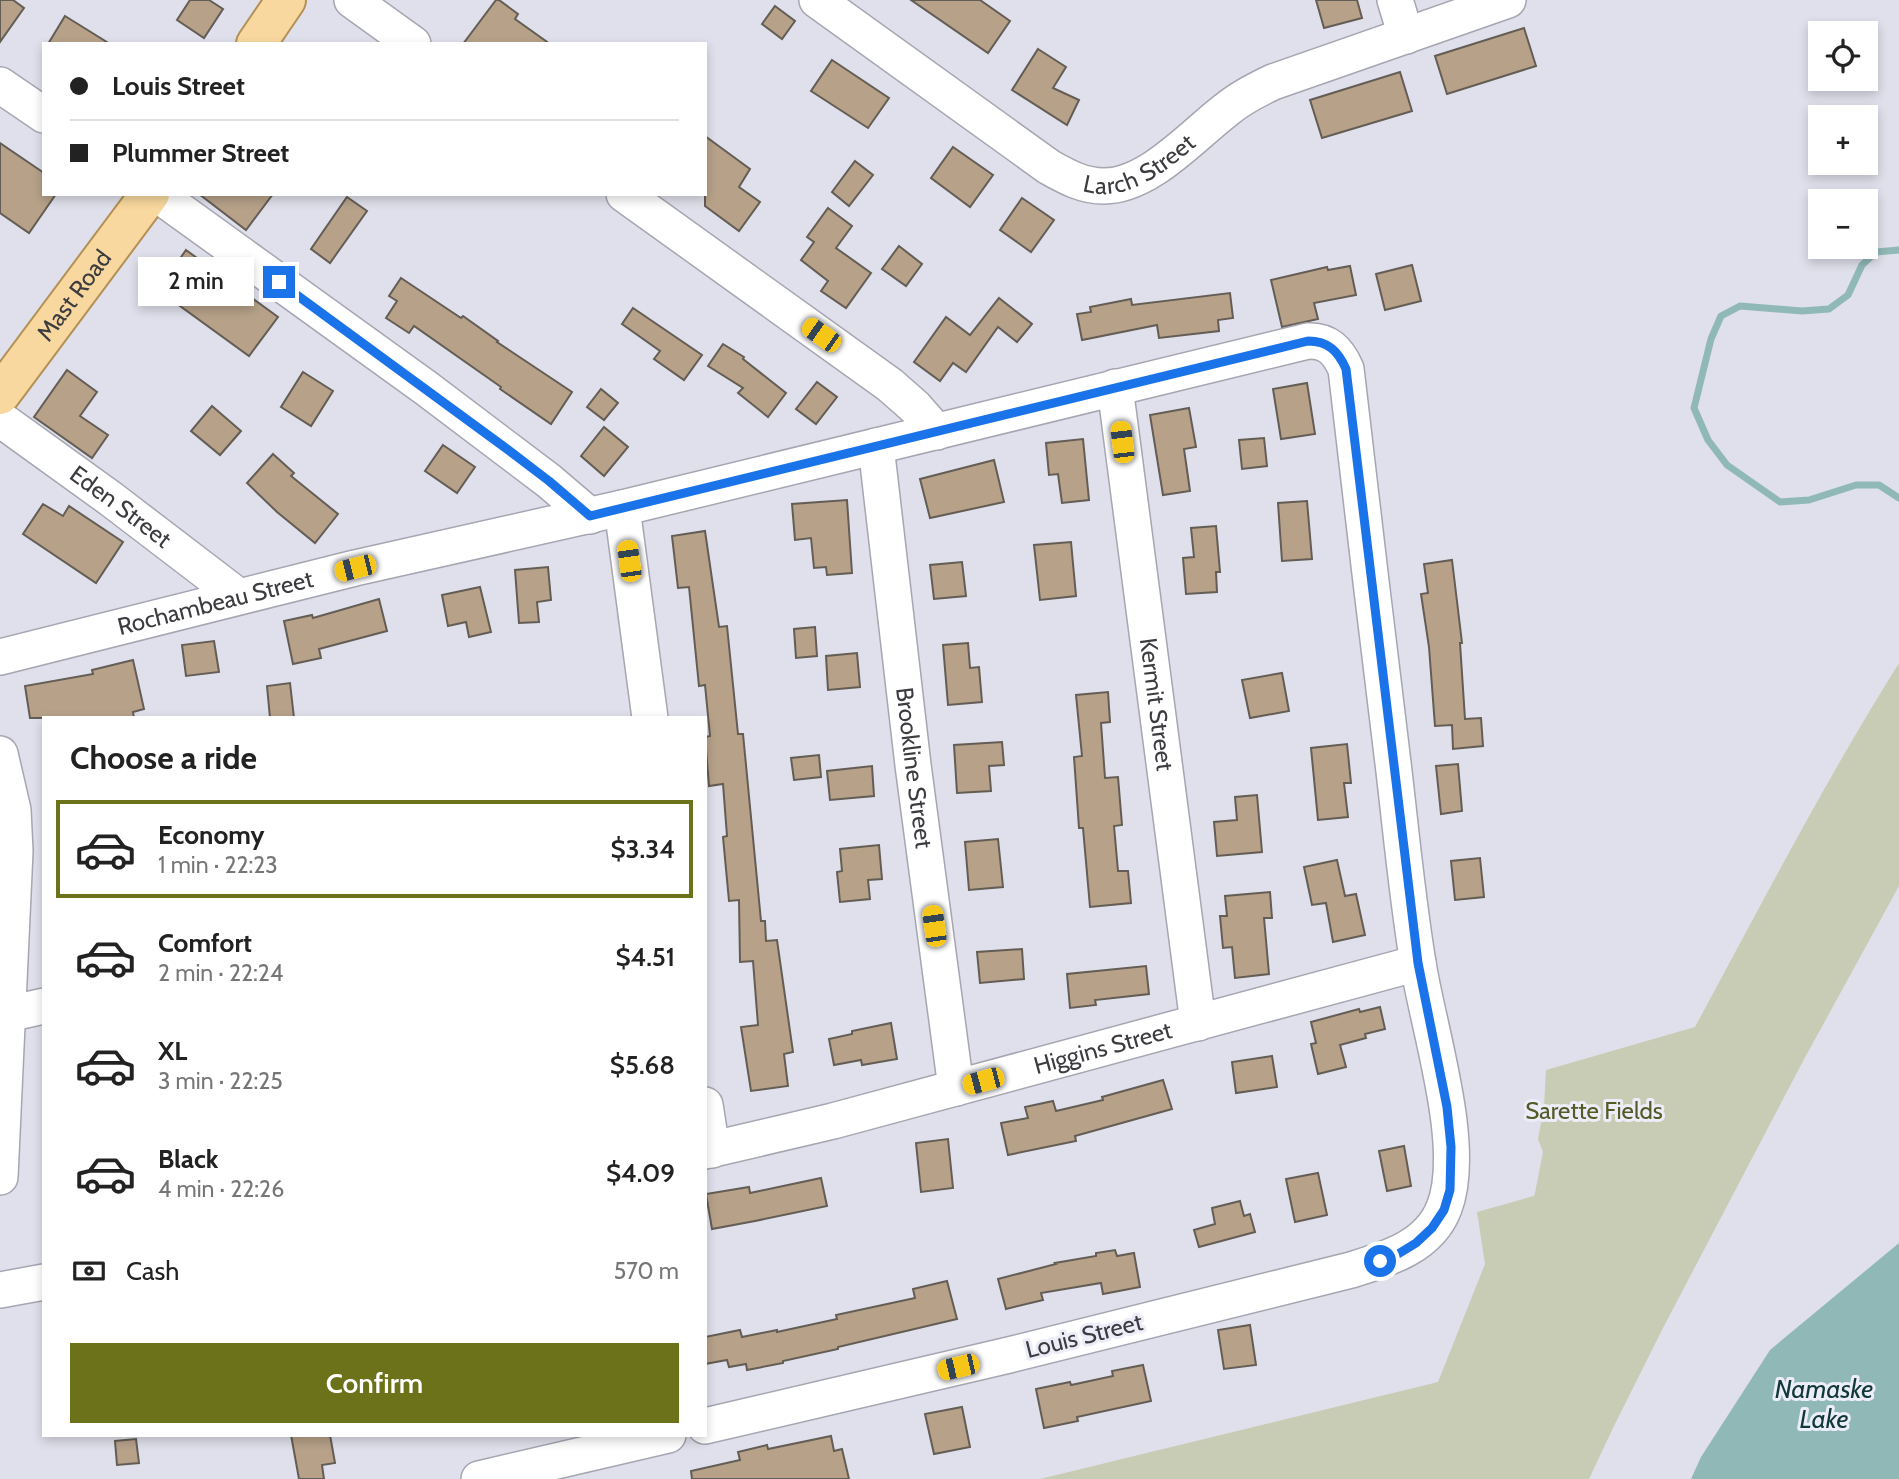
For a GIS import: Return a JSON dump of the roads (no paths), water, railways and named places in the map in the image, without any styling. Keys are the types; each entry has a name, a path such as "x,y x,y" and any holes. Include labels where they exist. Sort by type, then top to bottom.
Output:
{"main road":[{"path":"257,42 286,0"},
{"name":"Mast Road","path":"0,395 149,196"}],"street":[{"path":"352,0 410,42"},
{"name":"Larch Street","path":"817,0 1049,167 1083,184 1105,186 1118,185 1159,165 1227,109 1257,89 1508,0"},
{"path":"1395,0 1406,36"},
{"path":"0,85 42,114"},
{"path":"160,196 549,481 606,512 650,716"},
{"path":"627,196 890,385 915,407 937,432"},
{"name":"Rochambeau Street","path":"0,656 355,568 606,512 1115,387 1308,341 1318,341 1329,345 1339,354 1346,369 1418,963"},
{"name":"Kermit Street","path":"1115,387 1198,1023"},
{"name":"Eden Street","path":"0,419 238,596"},
{"name":"Brookline Street","path":"876,446 913,765 956,1088"},
{"path":"0,754 13,810 15,851 0,1177"},
{"name":"Higgins Street","path":"709,1151 772,1137 1418,963"},
{"name":"Louis Street","path":"707,1426 1009,1355 1351,1270 1398,1254 1416,1243 1432,1228 1444,1210 1450,1190 1451,1169 1447,1107 1418,963"},
{"path":"8,1013 42,1006"},
{"path":"707,1128 709,1151"},
{"path":"0,1290 42,1282"},
{"path":"479,1479 659,1437"}],"water":[{"name":"Namaske Lake","path":"1899,1243 1899,1479 1691,1479 1701,1457 1770,1350"}],"waterway":[{"path":"1899,250 1876,252 1862,265 1848,295 1829,309 1802,311 1740,306 1721,316 1711,339 1694,408 1708,440 1727,465 1780,502 1809,500 1856,485 1879,485 1899,498"}],"park label":[{"name":"Sarette Fields","path":"1594,1111"}]}
